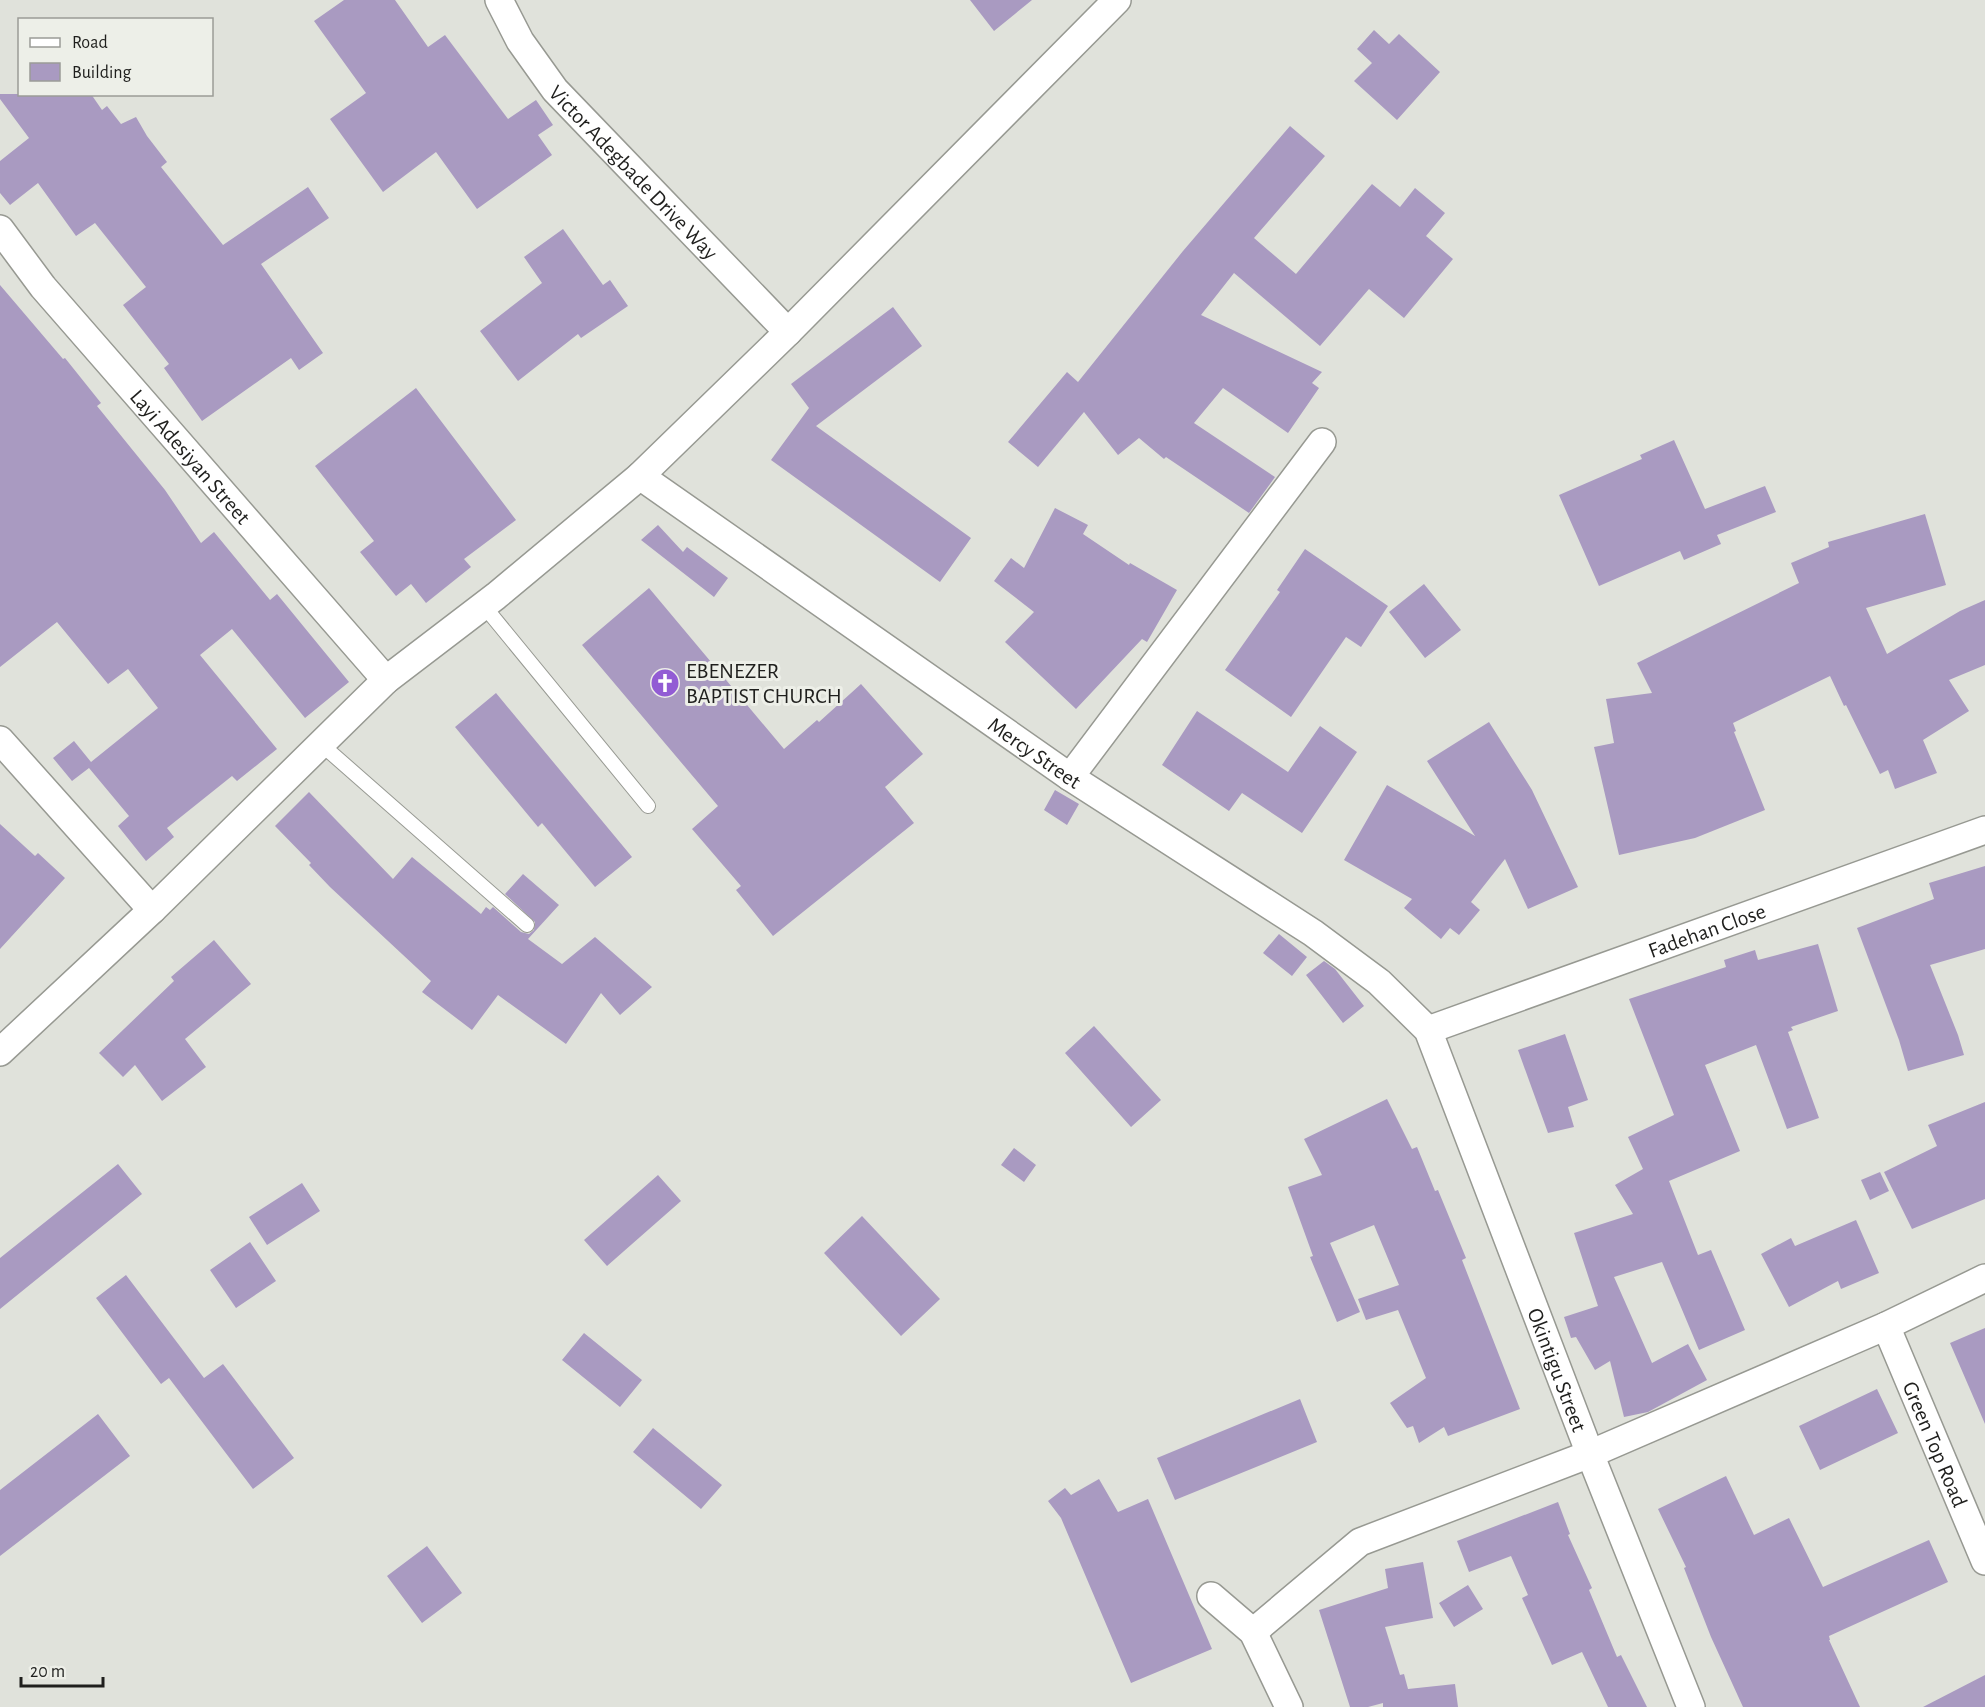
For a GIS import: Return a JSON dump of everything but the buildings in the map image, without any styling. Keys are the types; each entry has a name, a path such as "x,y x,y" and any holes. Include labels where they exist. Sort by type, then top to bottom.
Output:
{"street":[{"name":"Victor Adegbade Drive Way","path":"499,0 520,41 555,90 788,332"},
{"path":"0,1052 152,910 386,680 484,606 640,476 788,332 1117,0"},
{"name":"Layi Adesiyan Street","path":"0,229 43,287 386,680"},
{"path":"1070,777 1322,442"},
{"name":"Mercy Street","path":"640,476 1070,777 1313,933 1379,982 1428,1030"},
{"path":"0,740 152,910"},
{"name":"Fadehan Close","path":"1428,1030 1985,830"},
{"name":"Okintigu Street","path":"1428,1030 1590,1454 1691,1707"},
{"path":"1253,1632 1360,1542 1590,1454 1886,1326 1985,1278"},
{"name":"Green Top Road","path":"1886,1326 1985,1561"},
{"path":"1211,1596 1253,1632 1289,1707"}],"lane":[{"path":"484,606 648,806"},
{"path":"321,744 527,925"}],"place":[{"name":"EBENEZER BAPTIST CHURCH","path":"665,683"}]}
